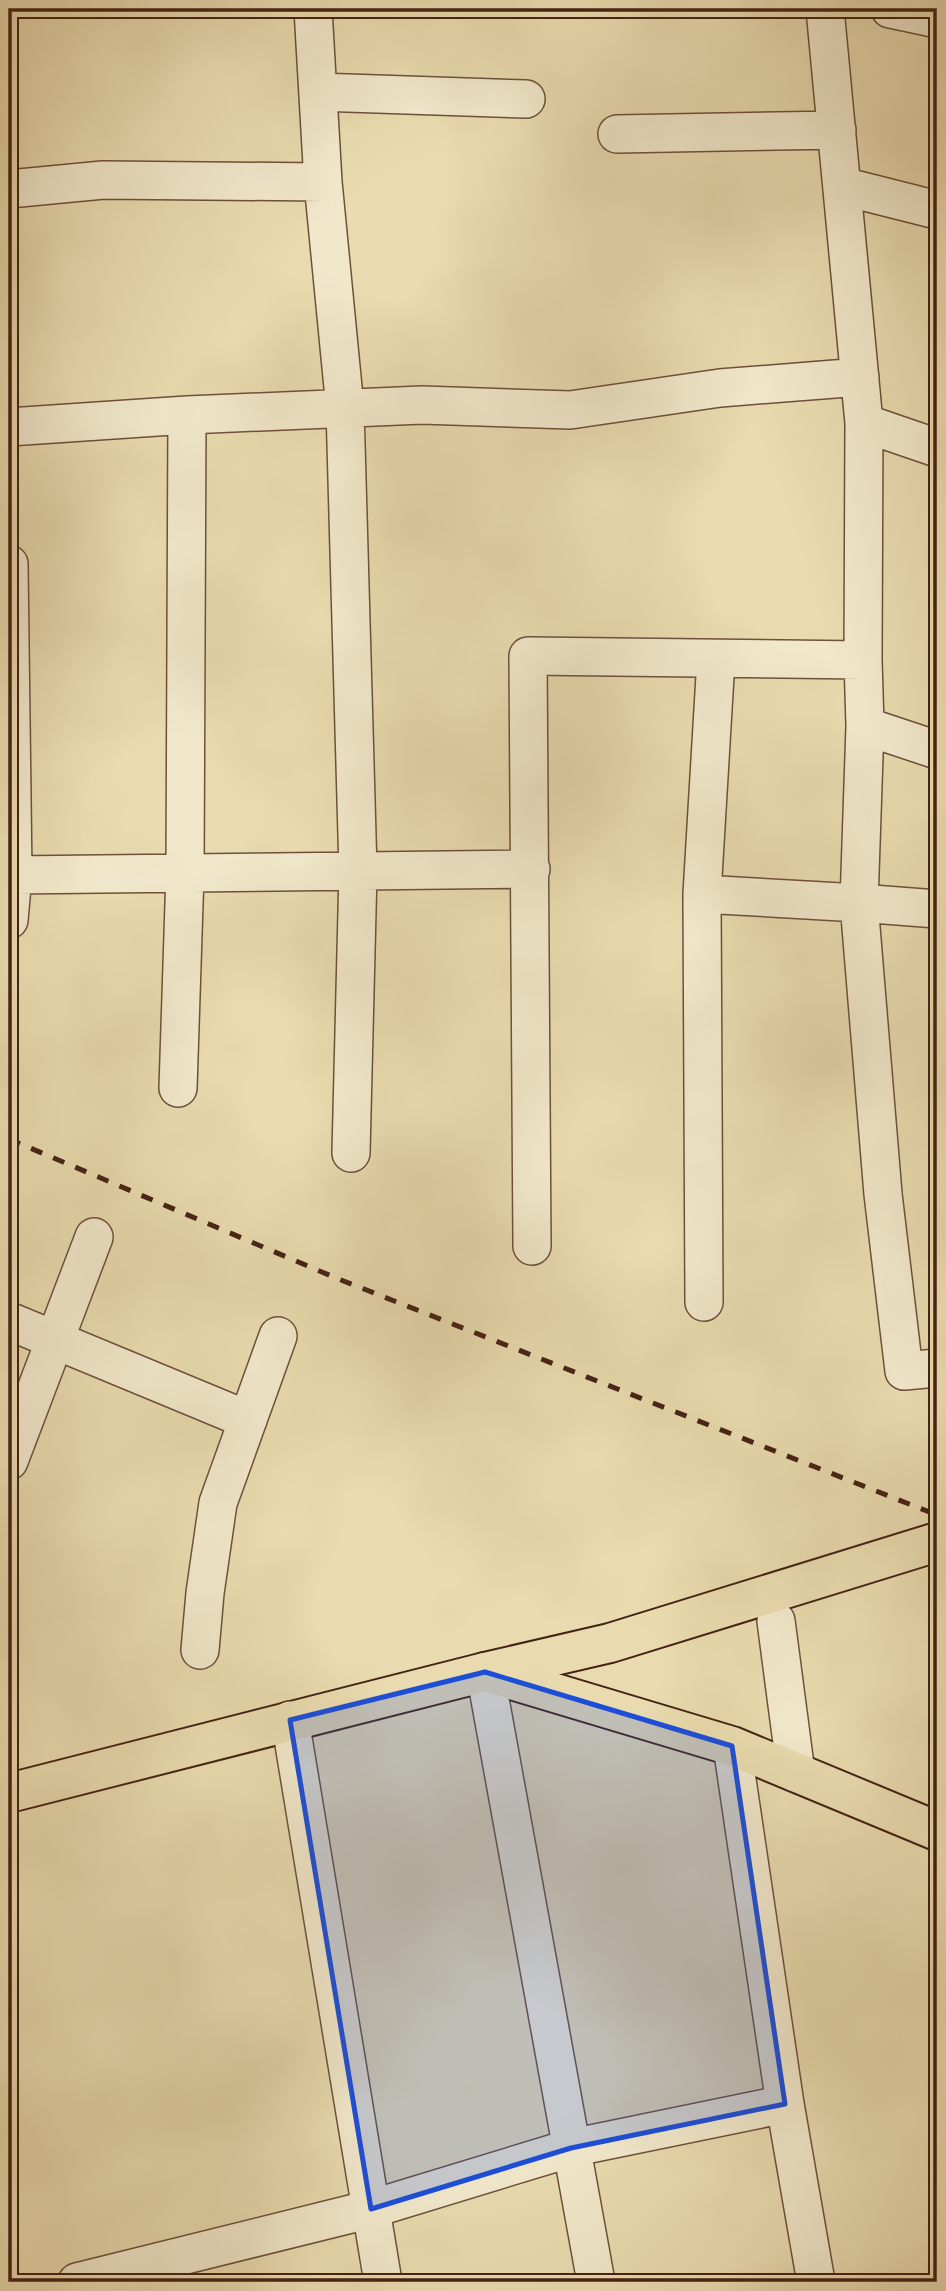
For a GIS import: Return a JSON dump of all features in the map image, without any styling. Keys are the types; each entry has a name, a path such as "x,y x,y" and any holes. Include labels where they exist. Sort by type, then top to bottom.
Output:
{"main road":[{"path":"9,1793 290,1720 610,1643 937,1542"},
{"path":"485,1672 732,1746 937,1831"}],"street":[{"path":"313,9 323,182 345,408 358,870 351,1153"},
{"path":"825,9 864,423 865,726 859,903 883,1194 904,1371 937,1368"},
{"path":"890,9 937,19"},
{"path":"318,92 526,99"},
{"path":"617,134 837,130"},
{"path":"9,189 103,180 323,182"},
{"path":"842,186 937,209"},
{"path":"9,427 187,415 422,405 570,410 720,387 860,377"},
{"path":"178,1088 185,873 187,415"},
{"path":"864,423 937,448"},
{"path":"9,564 13,875 9,920"},
{"path":"532,1246 528,656 863,660"},
{"path":"704,1302 702,894 716,659"},
{"path":"865,726 937,750"},
{"path":"13,875 531,869"},
{"path":"702,894 937,909"},
{"path":"9,1461 94,1237"},
{"path":"9,1321 248,1420"},
{"path":"201,1650 205,1593 218,1503 278,1336"},
{"path":"776,1621 796,1773"},
{"path":"485,1672 596,2282"},
{"path":"290,1720 383,2282"},
{"path":"732,1746 785,2105 816,2282"},
{"path":"77,2282 371,2209 571,2148 785,2105"}],"highlighted area":[{"path":"485,1672 732,1746 785,2104 571,2148 371,2209 290,1720"}],"railway":[{"path":"9,1139 336,1278 937,1515"}]}
